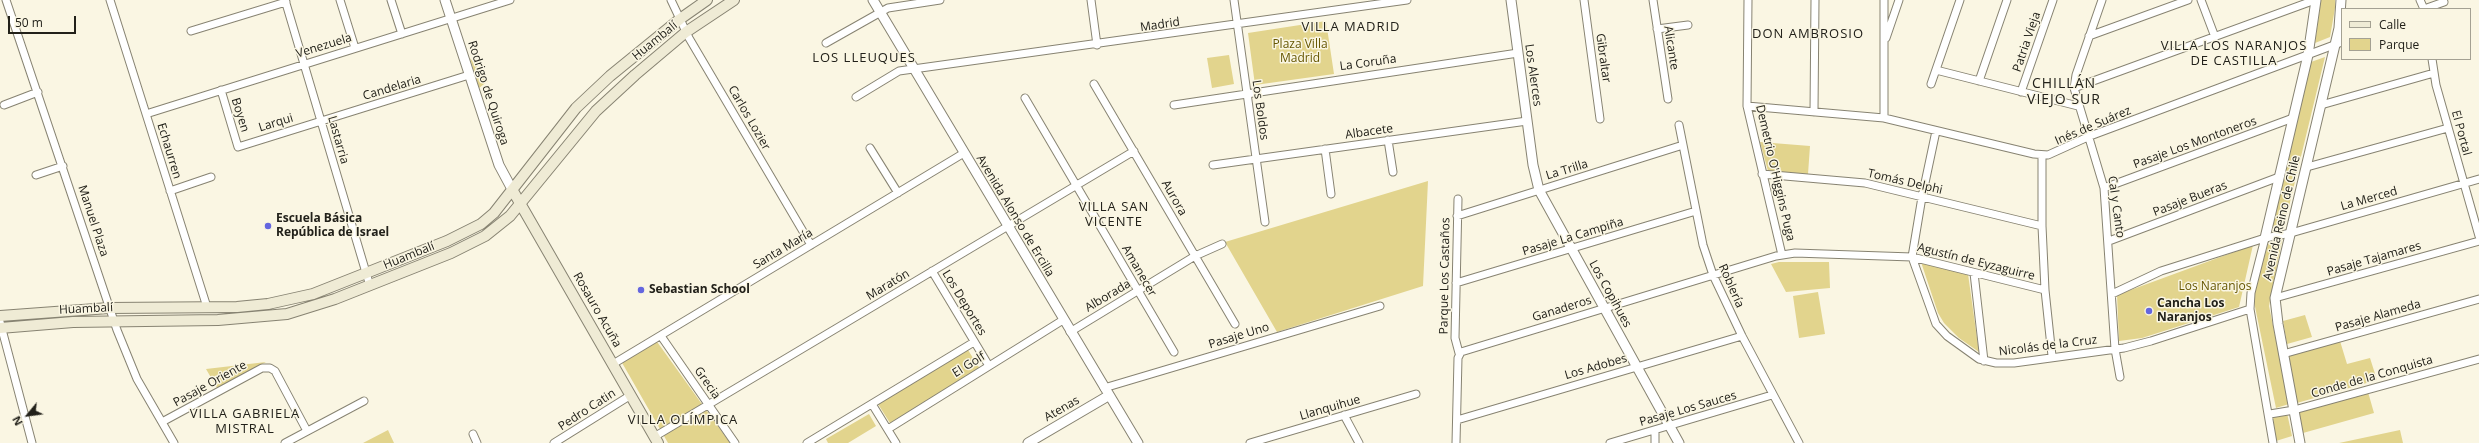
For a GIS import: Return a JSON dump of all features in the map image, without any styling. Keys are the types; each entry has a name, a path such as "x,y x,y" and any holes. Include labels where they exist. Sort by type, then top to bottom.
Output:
{"main road":[{"name":"Huambalí","path":"0,316 109,308 207,308 244,306 284,301 313,294 447,241 475,227 494,213 513,191 576,108 610,76 680,19 707,0"},
{"name":"Huambalí","path":"1,326 114,320 218,320 272,316 301,311 370,286 475,242 498,226 521,205 581,127 596,111 635,75 686,32 734,0"},
{"name":"Rosauro Acuña","path":"513,191 656,440"}],"street":[{"name":"Manuel Plaza","path":"6,0 63,166 109,308 129,360 147,397 174,443"},
{"name":"Echaurren","path":"110,0 207,308"},
{"path":"340,0 355,48"},
{"path":"391,0 402,34"},
{"name":"Rodrigo de Quiroga","path":"445,0 500,165 513,191"},
{"name":"Carlos Lozier","path":"671,0 686,32 811,245"},
{"name":"Avenida Alonso de Ercilla","path":"873,0 1070,332 1138,443"},
{"path":"826,43 880,11 940,0"},
{"path":"1091,0 1097,45"},
{"name":"Los Boldos","path":"1234,0 1265,222"},
{"name":"Madrid","path":"856,98 899,71 915,71 1407,0"},
{"name":"Los Alerces","path":"1511,0 1532,153"},
{"name":"Gibraltar","path":"1584,0 1600,119"},
{"name":"Alicante","path":"1653,0 1668,99"},
{"name":"Demetrio O'Higgins Puga","path":"1748,0 1747,106 1782,255"},
{"path":"1814,112 1816,0"},
{"path":"1884,0 1884,118"},
{"path":"1884,45 1899,0"},
{"path":"1931,84 1960,0"},
{"path":"1978,81 2007,0"},
{"name":"Patria Vieja","path":"2021,92 2053,0"},
{"name":"Cal y Canto","path":"2102,0 2076,75 2074,88 2078,106 2090,136 2104,188 2109,241 2115,349 2120,376"},
{"path":"2089,36 2188,0"},
{"path":"2201,0 2215,37"},
{"path":"2074,88 2316,0"},
{"name":"Avenida Reino de Chile","path":"2273,443 2270,414 2250,309 2251,293 2308,55 2316,0"},
{"name":"Avenida Reino de Chile","path":"2300,443 2283,354 2276,298 2321,105 2339,43 2341,0"},
{"path":"191,31 285,1"},
{"name":"Lastarria","path":"285,1 370,286"},
{"name":"Venezuela","path":"146,114 505,1"},
{"path":"2427,8 2444,2"},
{"path":"1657,29 1688,25"},
{"name":"Inés de Suárez","path":"1747,106 1884,118 2042,155 2053,154 2090,136 2339,43"},
{"name":"La Coruña","path":"1174,105 1518,53"},
{"name":"El Portal","path":"2432,60 2448,128 2479,236"},
{"path":"1936,70 2078,106"},
{"path":"2321,105 2434,73"},
{"name":"Candelaria","path":"321,121 469,75"},
{"name":"Aurora","path":"1094,84 1235,324"},
{"name":"Boyen","path":"221,90 238,147"},
{"path":"4,105 38,92"},
{"name":"Amanecer","path":"1025,98 1174,352"},
{"name":"Pasaje Los Montoneros","path":"2104,188 2293,118"},
{"name":"Larqui","path":"238,147 321,121"},
{"name":"Albacete","path":"1213,165 1527,121"},
{"name":"Roblería","path":"1679,125 1703,245 1712,275 1772,395 1798,443"},
{"path":"2307,167 2448,128"},
{"name":"Nicolás de la Cruz","path":"1936,131 1922,197 1912,257 1936,324 1960,346 1984,361 2014,362 2115,349 2151,341 2250,309"},
{"path":"1388,140 1393,172"},
{"name":"La Trilla","path":"1457,216 1683,145"},
{"path":"870,148 898,193"},
{"path":"1325,149 1331,194"},
{"name":"Maratón","path":"656,440 708,404 1134,151"},
{"name":"Santa María","path":"613,364 964,153"},
{"name":"Los Copihues","path":"1532,153 1539,190 1679,443"},
{"path":"2042,155 2042,226 2045,290 2052,356"},
{"path":"36,175 63,166"},
{"name":"Tomás Delphi","path":"1762,174 1865,183 2042,226"},
{"path":"170,191 211,177"},
{"name":"Pasaje Bueras","path":"2109,241 2279,177"},
{"name":"La Merced","path":"2112,294 2161,271 2265,238 2291,233 2479,179"},
{"name":"Parque Los Castaños","path":"1458,198 1455,338 1459,353"},
{"name":"Pasaje La Campiña","path":"1456,283 1696,211"},
{"name":"Pasaje Tajamares","path":"2276,298 2479,241"},
{"name":"Alborada","path":"1070,332 1195,256 1222,244"},
{"name":"Agustín de Eyzaguirre","path":"1782,255 1912,257 2045,290"},
{"name":"Ganaderos","path":"1459,353 1604,307 1782,255"},
{"name":"Los Deportes","path":"932,271 989,366"},
{"path":"1974,273 1984,361"},
{"name":"Pasaje Alameda","path":"2283,354 2479,299"},
{"name":"Pasaje Uno","path":"1106,392 1380,306"},
{"name":"El Golf","path":"888,429 1063,320"},
{"path":"1,326 32,443"},
{"name":"Grecia","path":"661,336 735,443"},
{"name":"Los Adobes","path":"1457,420 1742,336"},
{"name":"El Golf","path":"807,443 974,342"},
{"path":"1456,443 1459,353"},
{"name":"Conde de la Conquista","path":"2270,414 2294,410 2479,359"},
{"name":"Pasaje Oriente","path":"162,422 262,368 270,368 275,371 307,431"},
{"name":"Atenas","path":"1028,443 1106,392"},
{"name":"Llanquihue","path":"1250,443 1416,394"},
{"name":"Pedro Catin","path":"554,443 630,395"},
{"name":"Pasaje Los Sauces","path":"1610,443 1772,395"},
{"path":"285,443 364,401"},
{"path":"872,404 896,443"},
{"path":"1344,415 1359,443"},
{"path":"1655,430 1655,443"},
{"path":"473,434 477,443"},
{"path":"1272,436 1276,443"}],"green space":[{"path":"2321,0 2335,0 2335,8 2330,37 2315,43"},
{"name":"Plaza Villa Madrid","path":"1326,21 1334,74 1255,85 1248,33"},
{"path":"1229,55 1234,84 1212,88 1207,58"},
{"path":"2325,57 2284,227 2271,232 2311,62"},
{"path":"470,58 488,81 479,88"},
{"path":"1760,142 1810,146 1808,174 1768,171"},
{"path":"1428,181 1423,286 1277,332 1225,242"},
{"path":"2282,240 2269,306 2289,404 2276,408 2253,297 2268,244"},
{"name":"Los Naranjos","path":"2253,245 2239,307 2142,338 2119,341 2117,295"},
{"path":"1779,262 1829,262 1830,288 1786,292 1771,264"},
{"path":"1921,262 1968,274 1979,352 1959,338 1944,323 1938,313"},
{"path":"1818,292 1825,334 1799,338 1793,296"},
{"path":"2305,315 2312,337 2287,344 2283,321"},
{"path":"655,339 730,443 668,443 621,361"},
{"path":"2340,341 2347,364 2370,358 2377,380 2297,403 2289,356"},
{"path":"968,350 980,369 890,423 878,404"},
{"path":"266,362 217,388 206,369"},
{"path":"2368,392 2374,413 2303,433 2299,411"},
{"path":"2287,413 2292,436 2276,441 2273,417"},
{"path":"869,414 876,426 848,443 828,443 826,439"},
{"path":"388,430 394,443 363,443"},
{"path":"2400,430 2403,443 2339,443"}],"place":[{"name":"Escuela Básica República de Israel","path":"268,226"},
{"name":"Sebastian School","path":"641,290"},
{"name":"Cancha Los Naranjos","path":"2149,311"}],"district":[{"name":"VILLA MADRID","path":"1351,27"},
{"name":"DON AMBROSIO","path":"1808,34"},
{"name":"VILLA LOS NARANJOS DE CASTILLA","path":"2234,54"},
{"name":"LOS LLEUQUES","path":"864,58"},
{"name":"CHILLÁN VIEJO SUR","path":"2064,92"},
{"name":"VILLA SAN VICENTE","path":"1114,214"},
{"name":"VILLA OLÍMPICA","path":"683,420"},
{"name":"VILLA GABRIELA MISTRAL","path":"245,422"}]}
